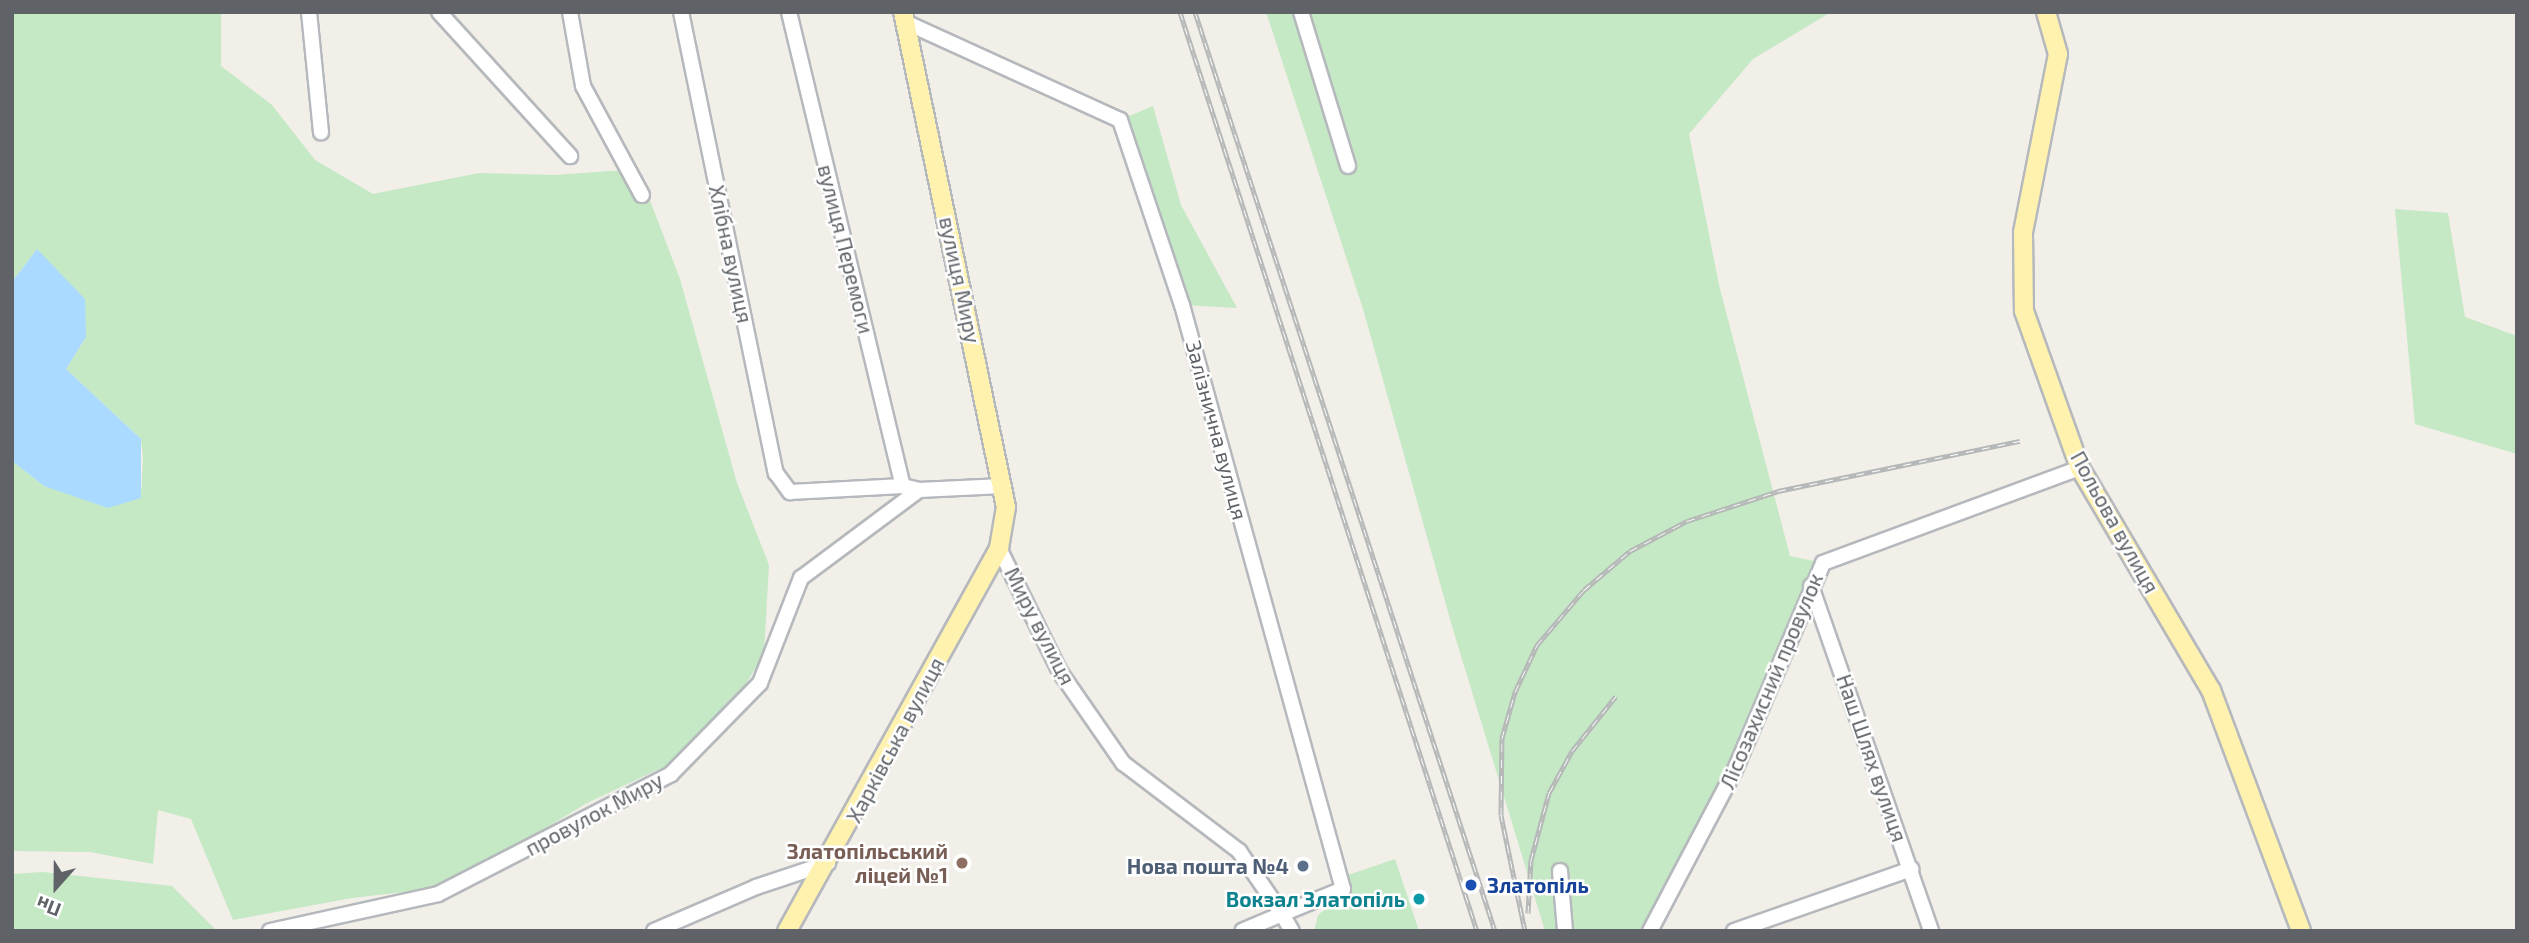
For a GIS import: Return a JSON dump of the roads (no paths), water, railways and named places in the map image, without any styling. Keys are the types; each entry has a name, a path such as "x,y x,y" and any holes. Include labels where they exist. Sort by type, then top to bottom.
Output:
{"main road":[{"name":"Польова вулиця","path":"2046,12 2058,54 2022,233 2024,311 2080,468 2211,690 2301,931"},
{"name":"вулиця Миру","path":"904,17 1003,486 1006,507 999,548"},
{"name":"Харківська вулиця","path":"787,931 828,863 999,548"}],"street":[{"path":"309,12 321,132"},
{"path":"439,12 570,156"},
{"path":"570,12 583,86 642,195"},
{"name":"Хлібна вулиця","path":"681,12 776,473 790,492 903,486"},
{"name":"вулиця Перемоги","path":"789,12 903,486"},
{"path":"1301,12 1348,166"},
{"name":"Залізнична вулиця","path":"904,17 1120,120 1182,305 1343,889 1282,914"},
{"name":"Лісозахисний провулок","path":"1650,931 1734,772 1823,563 2080,468"},
{"path":"903,486 919,490 1003,486"},
{"name":"провулок Миру","path":"270,931 438,894 671,774 760,683 801,578 919,490"},
{"name":"Миру вулиця","path":"999,548 1060,672 1123,763 1239,851 1282,914"},
{"name":"Наш Шлях вулиця","path":"1811,586 1931,931"},
{"path":"654,931 756,887 828,863"},
{"path":"1734,931 1911,869"},
{"path":"1560,871 1565,931"},
{"path":"1242,931 1282,914 1292,931"}],"water":[{"path":"37,249 85,299 86,337 66,369 141,439 141,498 108,508 44,486 12,461 12,282"}],"railway":[{"path":"1180,12 1477,931"},
{"path":"1195,12 1495,931"},
{"path":"1525,931 1501,815 1502,738 1515,692 1537,645 1584,590 1630,551 1687,521 1778,491 2020,441"},
{"path":"1528,913 1531,860 1549,793 1572,751 1616,696"}],"place":[{"name":"Златопільський ліцей №1","path":"962,863"},
{"name":"Нова пошта №4","path":"1303,866"},
{"name":"Златопіль","path":"1471,885"},
{"name":"Вокзал Златопіль","path":"1419,899"}]}
